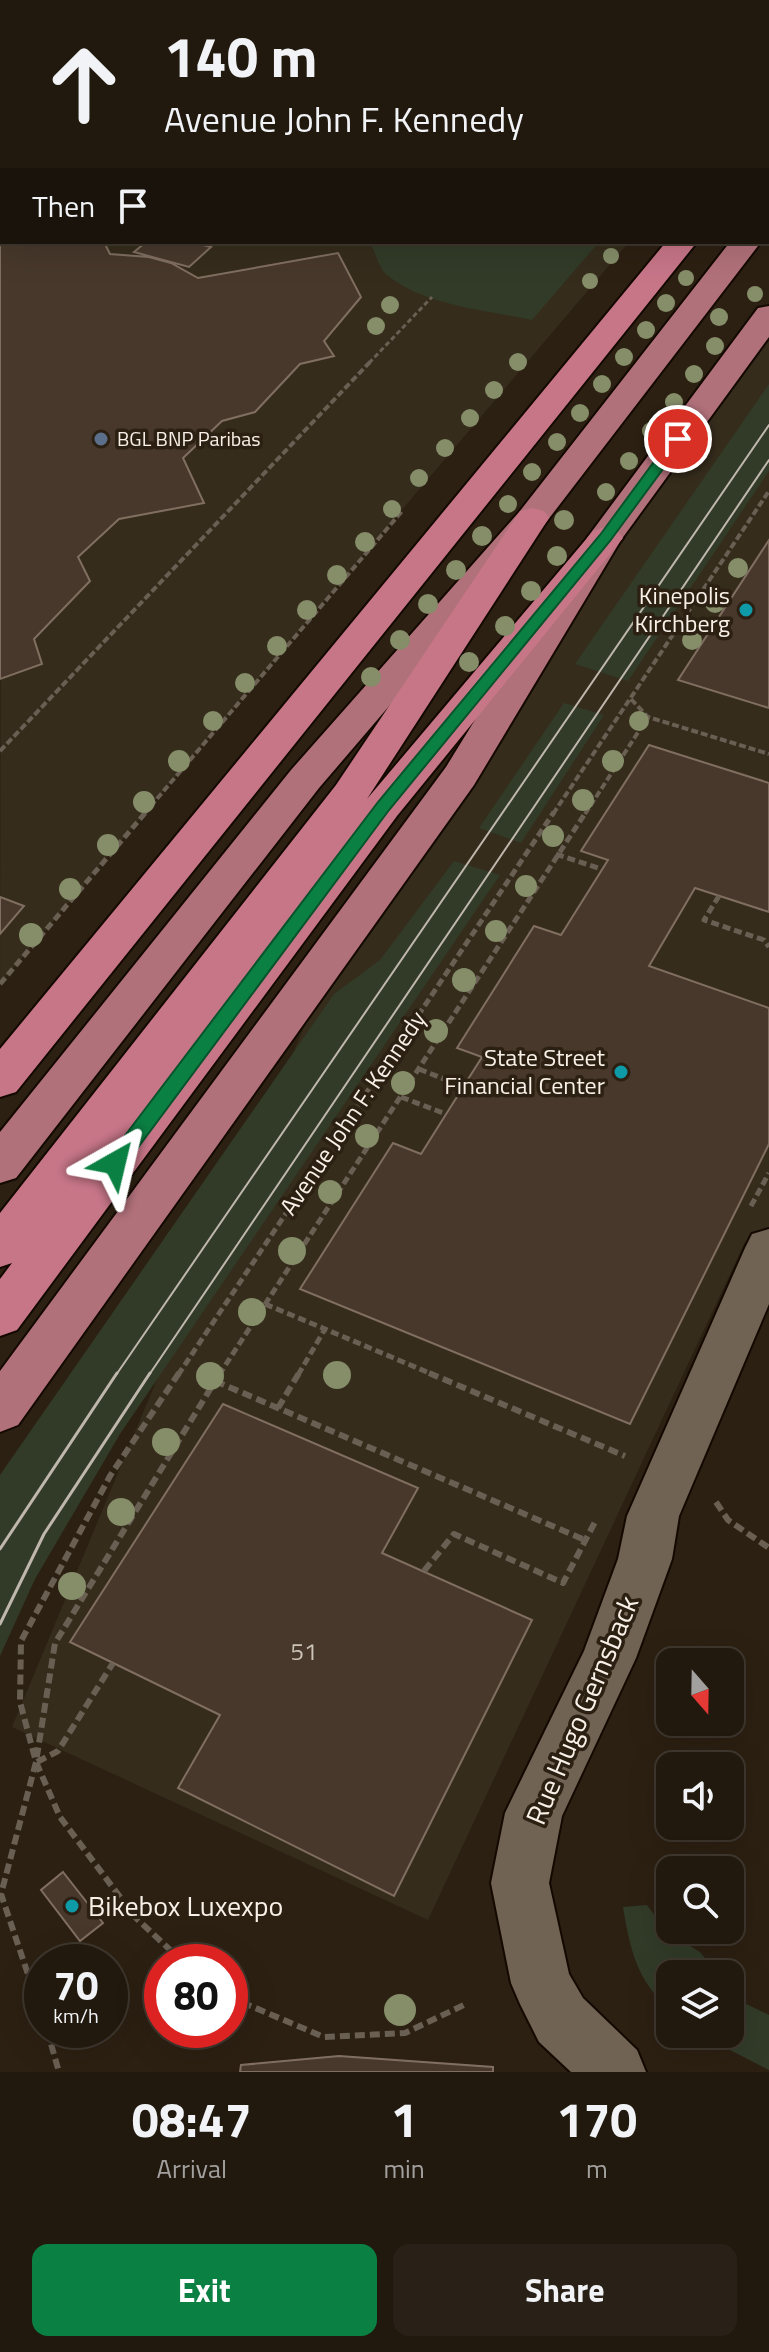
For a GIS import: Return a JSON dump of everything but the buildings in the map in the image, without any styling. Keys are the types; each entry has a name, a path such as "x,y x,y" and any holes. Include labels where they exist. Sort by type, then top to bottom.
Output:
{"highway":[{"path":"0,1080 680,244"},
{"path":"0,1248 350,794 532,518"},
{"path":"0,1316 383,806 605,538"}],"main road":[{"path":"0,1165 305,779 532,518 744,244"},
{"path":"0,1410 460,776 605,538 769,315"}],"street":[{"name":"Rue Hugo Gernsback","path":"615,2072 561,2020 541,1983 520,1883 534,1813 609,1658 645,1559 653,1516 758,1232"}],"path":[{"path":"0,751 432,297"},
{"name":"Avenue John F. Kennedy","path":"164,1944 135,1917 60,1817 36,1762 20,1702 21,1641 110,1476 769,491"},
{"path":"759,506 769,508"},
{"path":"0,984 404,509"},
{"path":"631,699 648,717 769,754"},
{"path":"24,1962 1,1894 36,1762 55,1643 215,1381 648,717"},
{"path":"556,854 601,869"},
{"path":"719,896 704,920 764,940 769,947"},
{"path":"419,1069 464,1087"},
{"path":"401,1097 446,1114"},
{"path":"758,1232 769,1173"},
{"path":"265,1304 628,1457"},
{"path":"278,1408 325,1329"},
{"path":"215,1381 585,1540"},
{"path":"621,1470 634,1443"},
{"path":"424,1571 454,1534 563,1583 596,1518"},
{"path":"36,1762 58,1751 113,1663"},
{"path":"248,2005 324,2037 405,2033 468,2003"},
{"path":"52,2048 59,2072"}],"shaded area":[{"path":"2,244 627,244 0,984"},
{"path":"769,315 769,1250 745,1242 428,1920 12,1727 336,950"}],"green space":[{"path":"370,244 597,244 532,320 456,305 419,294 381,268"},
{"path":"769,384 769,471 628,681 575,664"},
{"path":"564,703 604,715 521,843 479,828"},
{"path":"454,861 500,875 120,1434 35,1579 0,1656 0,1475 334,994 380,960"},
{"path":"647,1905 656,1917 656,1944 687,1944 707,1960 656,1960 656,1995 637,1963 623,1907"},
{"path":"744,2003 769,2015 769,2070 726,2048 744,2048"}],"tram line":[{"path":"116,1375 769,425"},
{"path":"149,1375 769,460"},
{"path":"0,1549 117,1373"},
{"path":"0,1624 44,1534 150,1373"}],"place":[{"name":"BGL BNP Paribas","path":"101,439"},
{"name":"Kinepolis Kirchberg","path":"746,610"},
{"name":"State Street Financial Center","path":"621,1072"},
{"name":"Bikebox Luxexpo","path":"72,1906"}],"route":[{"path":"115,1163 383,806 605,538 678,439"}]}
